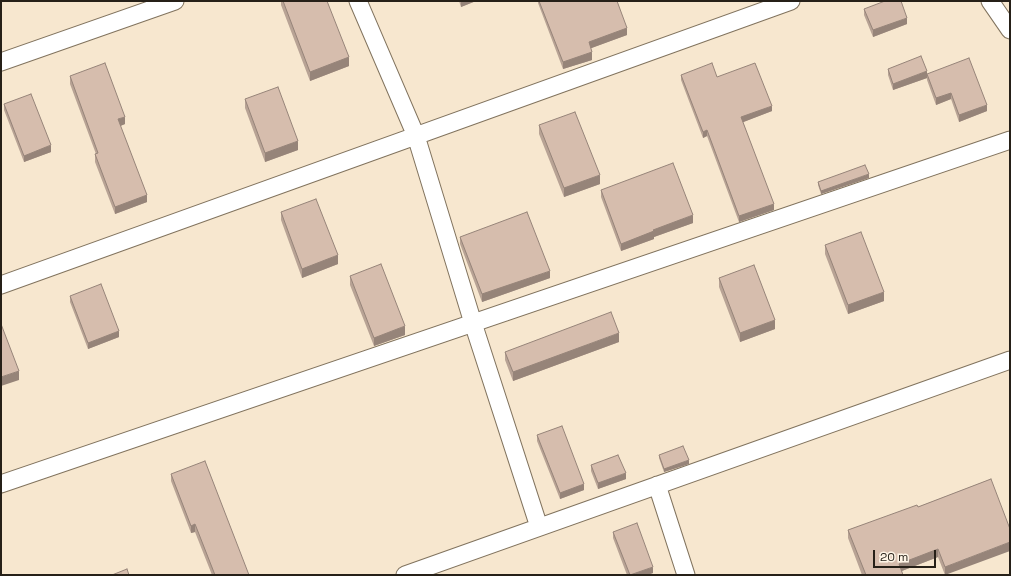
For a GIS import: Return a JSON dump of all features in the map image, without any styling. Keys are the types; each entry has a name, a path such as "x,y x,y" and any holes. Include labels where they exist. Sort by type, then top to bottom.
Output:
{"street":[{"path":"1,62 175,1"},
{"path":"358,1 416,136 473,323 539,527"},
{"path":"1,285 791,1"},
{"path":"990,1 1010,30"},
{"path":"1,484 1010,140"},
{"path":"405,575 1010,360"},
{"path":"657,485 686,575"}],"building":[{"path":"283,1 327,1 349,57 310,72"},
{"path":"539,1 617,1 627,28 589,42 592,52 563,62"},
{"path":"885,1 901,1 907,18 873,30 864,9"},
{"path":"921,56 927,71 893,84 888,69"},
{"path":"969,58 987,105 959,115 951,93 936,98 927,74"},
{"path":"105,63 125,117 118,119 147,195 115,207 95,154 98,153 70,76"},
{"path":"712,63 717,77 755,63 772,106 741,117 774,204 739,216 707,130 703,132 681,75"},
{"path":"278,87 298,141 265,153 245,99"},
{"path":"31,94 51,145 24,156 4,104"},
{"path":"575,112 600,175 564,188 539,125"},
{"path":"673,163 693,215 621,244 601,190"},
{"path":"865,165 869,174 821,191 818,182"},
{"path":"316,199 338,255 302,269 281,212"},
{"path":"527,212 550,271 482,294 460,237"},
{"path":"861,232 884,292 848,305 825,245"},
{"path":"381,264 405,326 374,338 350,276"},
{"path":"754,265 775,320 740,333 719,278"},
{"path":"101,284 119,331 88,343 70,296"},
{"path":"611,312 619,333 513,372 505,352"},
{"path":"1,324 19,371 1,377"},
{"path":"562,426 584,484 560,493 537,435"},
{"path":"683,446 689,460 664,469 659,455"},
{"path":"618,455 626,473 598,483 591,465"},
{"path":"205,461 249,575 215,575 195,524 191,526 171,474"},
{"path":"991,479 1010,529 1010,542 945,567 938,549 899,564 903,575 866,575 848,530 917,505 918,507"},
{"path":"637,523 653,567 630,575 613,532"},
{"path":"127,569 129,575 112,575"}]}
